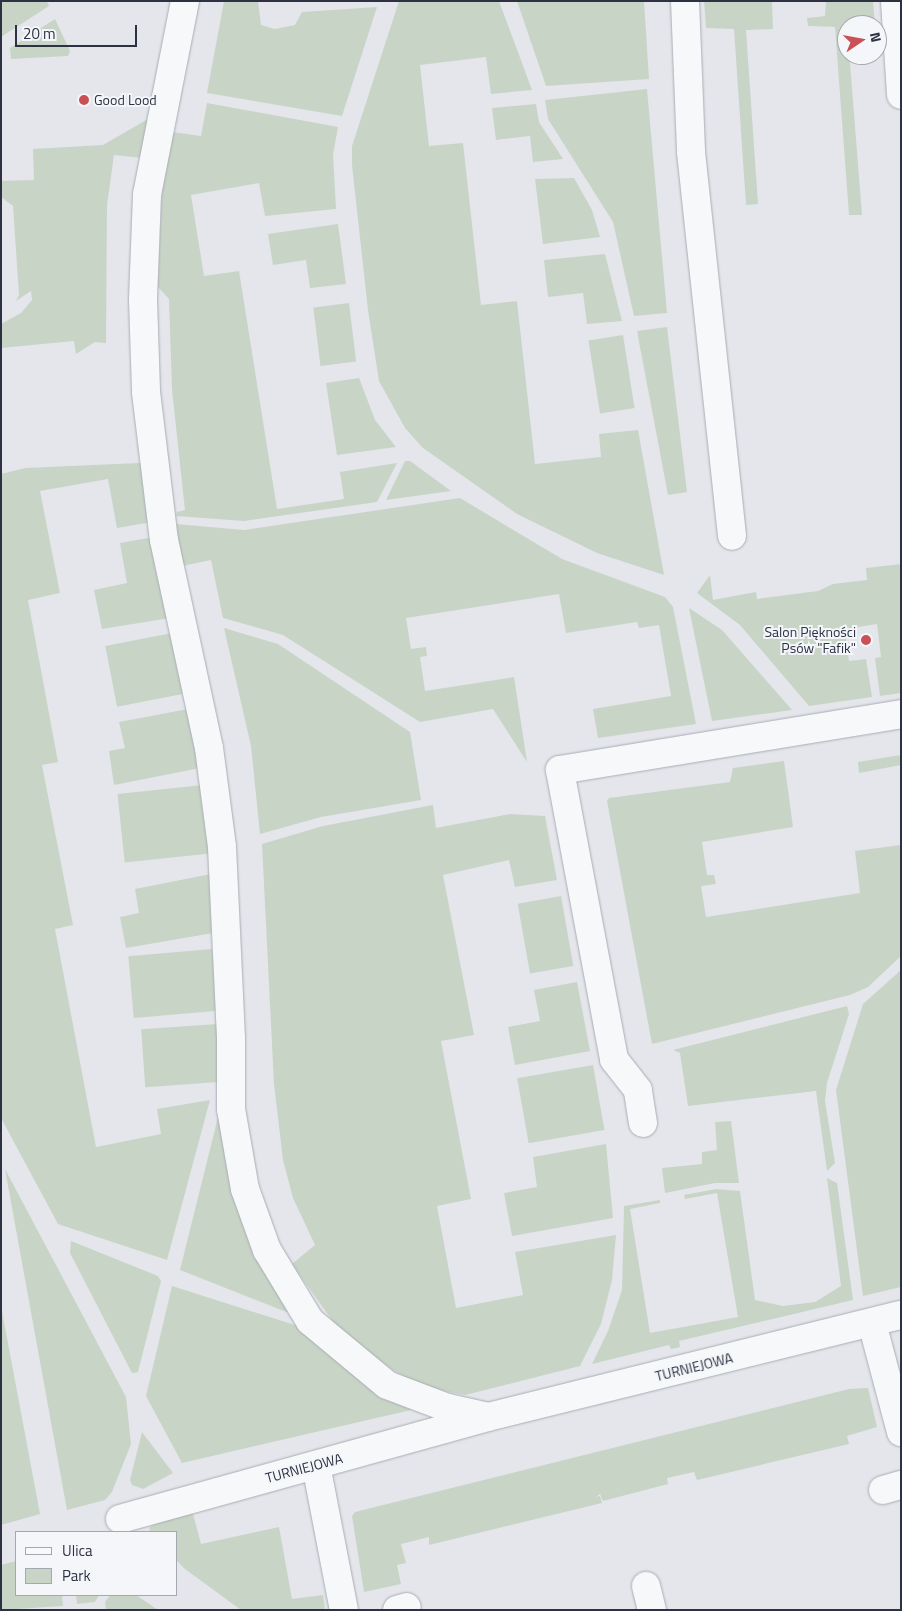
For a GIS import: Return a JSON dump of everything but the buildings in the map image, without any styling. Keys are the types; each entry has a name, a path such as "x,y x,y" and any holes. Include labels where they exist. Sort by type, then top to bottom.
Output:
{"street":[{"name":"TURNIEJOWA","path":"185,1 148,195 143,300 146,392 164,540 209,748 222,847 231,1039 230,1109 242,1171 267,1250 310,1321 387,1385 448,1408 488,1417"},
{"path":"684,1 691,152 732,536"},
{"path":"895,1 901,95"},
{"path":"643,1123 638,1090 614,1059 560,770 901,714"},
{"name":"TURNIEJOWA","path":"120,1519 488,1417 901,1315"},
{"path":"872,1323 901,1432"},
{"path":"316,1465 344,1610"}],"green space":[{"path":"1,1 47,1 49,6 1,37"},
{"path":"224,1 258,1 261,25 275,29 295,25 302,12 377,7 342,116 207,93"},
{"path":"399,1 499,1 532,90 491,94 486,57 420,65 429,146 463,143 481,305 517,301 535,464 601,457 599,434 638,430 664,575 597,553 517,514 423,448 405,428 379,381 368,310 352,165 352,146"},
{"path":"517,1 644,1 649,79 546,86"},
{"path":"704,1 772,1 773,29 746,30 758,204 746,205 734,29 706,28"},
{"path":"826,1 873,1 874,15 837,15 837,54 835,27 808,26 807,18 825,16"},
{"path":"55,19 70,51 68,56 11,59 10,48"},
{"path":"838,65 850,65 862,215 849,215"},
{"path":"647,89 667,313 634,316 613,222 548,119 545,100"},
{"path":"207,103 338,127 333,155 336,209 265,216 259,183 191,195 204,276 239,271 277,509 344,499 340,472 397,463 377,502 244,521 176,516 177,512 185,510 172,390 169,299 158,287 162,187 172,132 201,136"},
{"path":"536,104 539,122 563,159 533,162 530,136 496,140 492,108"},
{"path":"148,119 142,158 114,155 107,205 106,343 95,342 76,354 74,341 1,348 1,324 21,313 32,300 31,291 16,301 19,295 13,206 1,197 1,181 34,180 33,149 103,145"},
{"path":"574,178 592,210 600,237 543,244 535,179"},
{"path":"338,224 346,284 310,288 306,260 273,265 268,234"},
{"path":"605,254 622,321 587,324 583,293 548,297 544,260"},
{"path":"349,303 356,362 320,366 313,307"},
{"path":"667,327 687,492 668,495 637,331"},
{"path":"623,335 635,408 600,414 588,340"},
{"path":"359,378 375,420 396,447 337,455 326,383"},
{"path":"405,461 410,461 451,491 386,500"},
{"path":"139,463 146,467 152,522 117,528 108,479 40,491 60,593 28,600 58,762 42,765 73,925 55,929 96,1147 161,1134 157,1109 210,1100 167,1260 58,1224 1,1118 1,474 25,468"},
{"path":"460,498 562,559 665,597 673,607 696,724 598,738 593,709 671,696 659,625 639,628 637,622 566,633 559,594 406,618 411,649 426,647 427,656 420,657 425,691 514,677 527,762 493,709 420,722 283,635 223,618 211,560 182,566 176,524 244,530"},
{"path":"154,537 170,618 102,629 94,590 127,583 120,543"},
{"path":"901,564 901,693 880,696 875,658 881,657 877,624 845,629 849,661 866,659 872,697 809,706 740,625 697,593 710,575 713,600 756,592 757,599 818,591 833,584 867,580 866,568"},
{"path":"689,608 722,630 792,710 712,721"},
{"path":"224,628 278,644 410,732 421,800 321,817 260,834 251,746"},
{"path":"172,633 184,694 117,707 105,646"},
{"path":"188,709 200,768 114,785 109,751 125,748 119,722"},
{"path":"901,755 901,765 859,773 858,762"},
{"path":"784,761 793,827 702,842 707,875 714,875 716,884 701,886 706,917 860,893 855,851 901,845 901,956 868,987 850,995 652,1044 607,801 609,798 730,782 733,768"},
{"path":"203,785 210,854 125,863 117,794"},
{"path":"433,805 436,828 510,814 545,816 557,880 515,887 509,860 443,875 474,1035 441,1041 471,1199 437,1206 456,1308 523,1295 515,1252 616,1235 612,1280 601,1324 580,1366 465,1395 426,1388 393,1370 359,1345 334,1323 292,1264 315,1245 293,1198 283,1160 274,1084 262,844 323,826"},
{"path":"211,874 213,933 126,948 120,917 139,913 135,889"},
{"path":"561,896 573,966 530,974 518,904"},
{"path":"212,949 217,1011 134,1018 128,956"},
{"path":"901,970 901,1287 863,1296 836,1090 863,1004"},
{"path":"577,982 590,1051 515,1065 508,1027 540,1021 534,990"},
{"path":"847,1006 849,1014 827,1083 825,1101 835,1163 827,1171 816,1091 688,1106 680,1053 673,1050"},
{"path":"217,1024 221,1082 145,1087 141,1029"},
{"path":"593,1065 604,1130 529,1143 517,1078"},
{"path":"220,1109 290,1308 289,1313 180,1270"},
{"path":"731,1121 739,1183 715,1183 665,1193 662,1168 702,1164 702,1152 717,1150 715,1122"},
{"path":"606,1144 613,1218 512,1236 504,1193 537,1187 533,1157"},
{"path":"5,1169 126,1397 131,1444 112,1492 105,1500 67,1510"},
{"path":"827,1178 837,1183 853,1300 679,1341 680,1347 671,1349 669,1345 592,1364 608,1331 622,1290 624,1206 660,1200 660,1203 630,1209 650,1333 738,1317 717,1193 685,1199 684,1195 716,1189 740,1191 755,1300 783,1306 815,1302 841,1286"},
{"path":"71,1241 158,1276 161,1281 138,1372 132,1373 70,1253"},
{"path":"172,1286 301,1327 361,1382 411,1410 182,1463 146,1396"},
{"path":"1,1306 40,1514 1,1525"},
{"path":"868,1388 877,1427 847,1436 849,1444 697,1480 694,1472 667,1478 668,1484 603,1501 600,1494 596,1497 600,1496 602,1503 429,1545 429,1537 401,1544 406,1563 397,1565 401,1584 364,1592 352,1516 355,1512 849,1389"},
{"path":"142,1432 173,1473 143,1489 132,1485 130,1480"},
{"path":"187,1507 193,1514 201,1544 279,1527 292,1599 323,1595 325,1610 241,1610 178,1562 178,1531 149,1531 150,1527"},
{"path":"15,1561 15,1596 62,1596 63,1606 1,1610 1,1565"},
{"path":"76,1596 98,1596 95,1602 77,1604"},
{"path":"109,1596 137,1596 158,1610 106,1610 105,1602"}],"place":[{"name":"Good Lood","path":"84,100"},
{"name":"Salon Piękności Psów \"Fafik\"","path":"866,640"}]}
